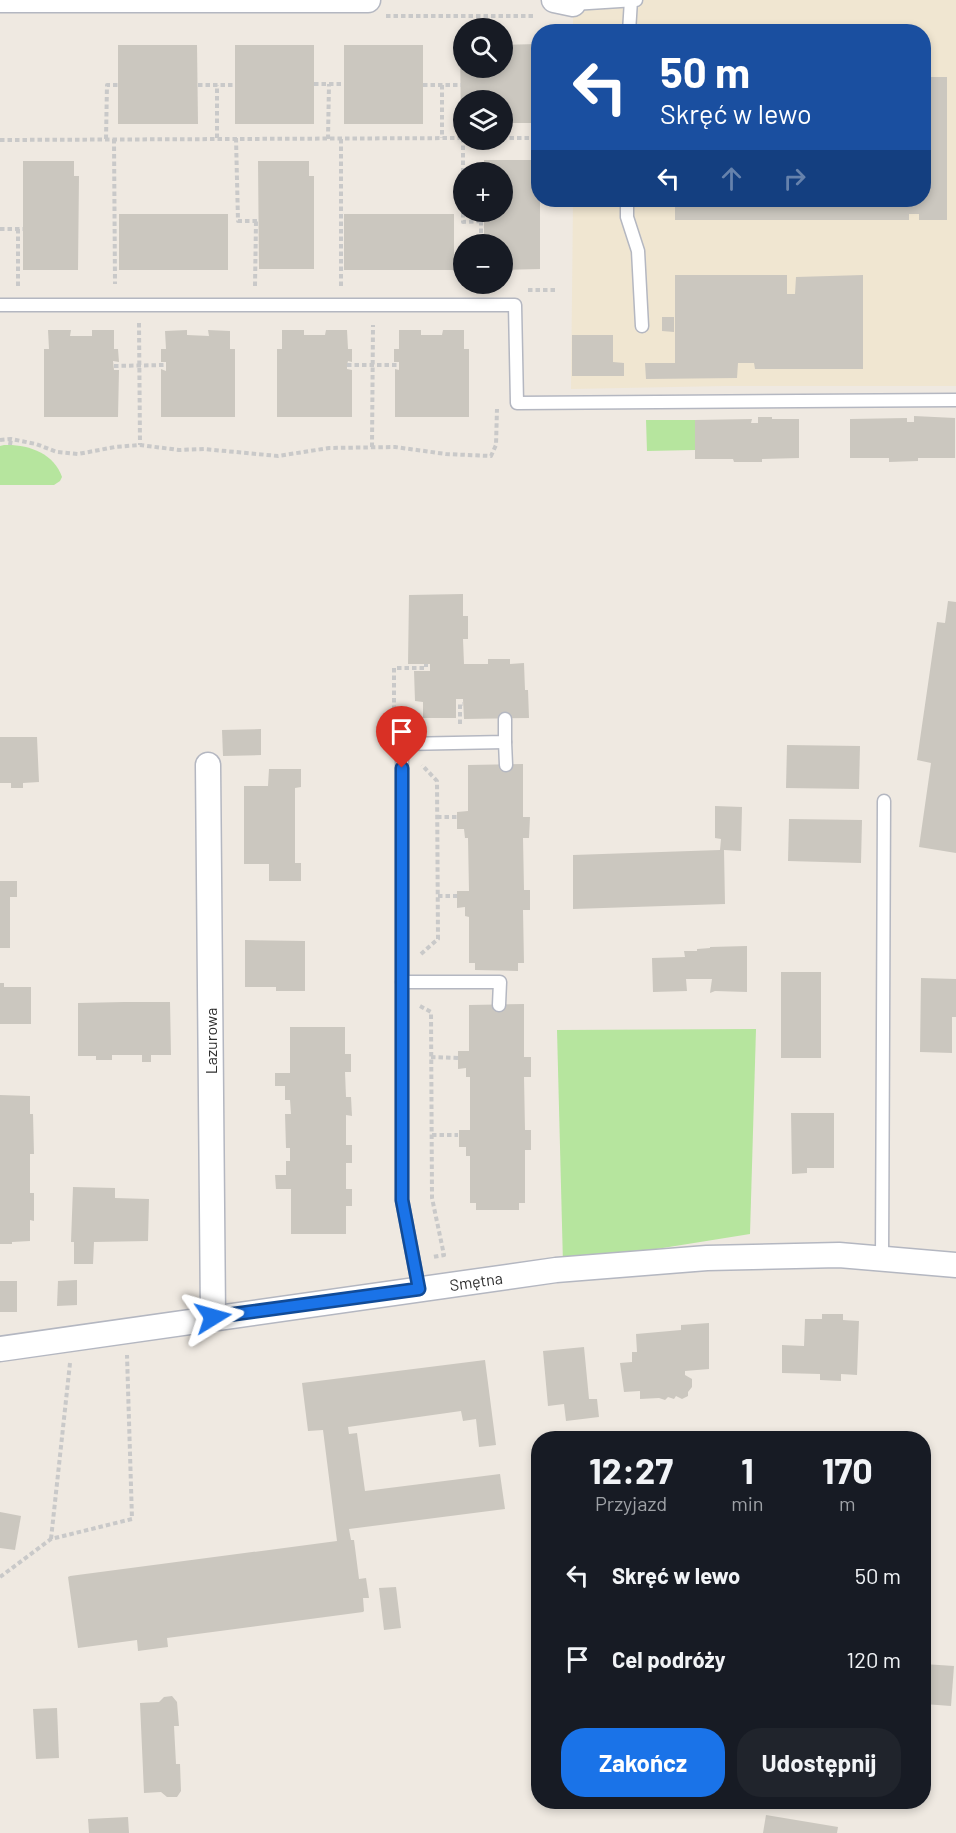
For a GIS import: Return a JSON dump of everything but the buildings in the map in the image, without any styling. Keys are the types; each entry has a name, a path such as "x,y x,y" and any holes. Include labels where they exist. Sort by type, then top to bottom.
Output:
{"street":[{"path":"0,0 368,0"},
{"name":"Lazurowa","path":"208,765 213,1317"},
{"name":"Smętna","path":"0,1349 126,1329 556,1270 707,1258 839,1255 956,1265"}],"lane":[{"path":"630,24 631,0"},
{"path":"564,2 636,0"},
{"path":"627,207 627,217 638,250 642,326"},
{"path":"0,305 514,305 517,403 956,400"},
{"path":"505,719 506,765"},
{"path":"419,1289 402,1200 402,744 505,742"},
{"path":"882,1259 884,801"},
{"path":"402,982 500,982 500,1005"}],"path":[{"path":"314,84 344,84"},
{"path":"328,139 329,84"},
{"path":"106,139 107,85 118,85"},
{"path":"198,85 235,85"},
{"path":"217,85 217,138"},
{"path":"423,85 461,85"},
{"path":"442,85 442,138"},
{"path":"236,138 238,221 257,221 255,290"},
{"path":"0,140 453,138"},
{"path":"513,138 531,138"},
{"path":"114,139 117,240 115,291"},
{"path":"341,139 341,290"},
{"path":"463,150 463,222 482,221 481,234"},
{"path":"0,229 20,229 18,291"},
{"path":"140,333 140,446"},
{"path":"372,447 373,336"},
{"path":"114,366 165,365"},
{"path":"347,365 399,365"},
{"path":"0,440 10,438 57,452 78,454 115,447 140,446 278,456 329,448 395,447 446,454 491,456 496,445 498,399"},
{"path":"10,438 10,445"},
{"path":"394,729 394,668 426,668 426,664"},
{"path":"460,729 460,704 463,704"},
{"path":"437,817 457,817"},
{"path":"438,896 457,896"},
{"path":"431,1057 458,1058"},
{"path":"432,1135 459,1135"},
{"path":"0,1577 51,1539 132,1519 126,1329"},
{"path":"51,1539 73,1339"}],"shaded area":[{"path":"573,0 956,0 956,386 571,389 573,207 931,207 931,24 573,24"}],"green space":[{"path":"646,420 695,420 695,450 647,451"},
{"path":"0,446 31,448 46,456 58,469 62,477 60,481 54,485 0,485"},
{"path":"756,1029 750,1234 563,1264 557,1030"}],"route":[{"path":"213,1317 419,1289 402,1200 402,768"}]}
